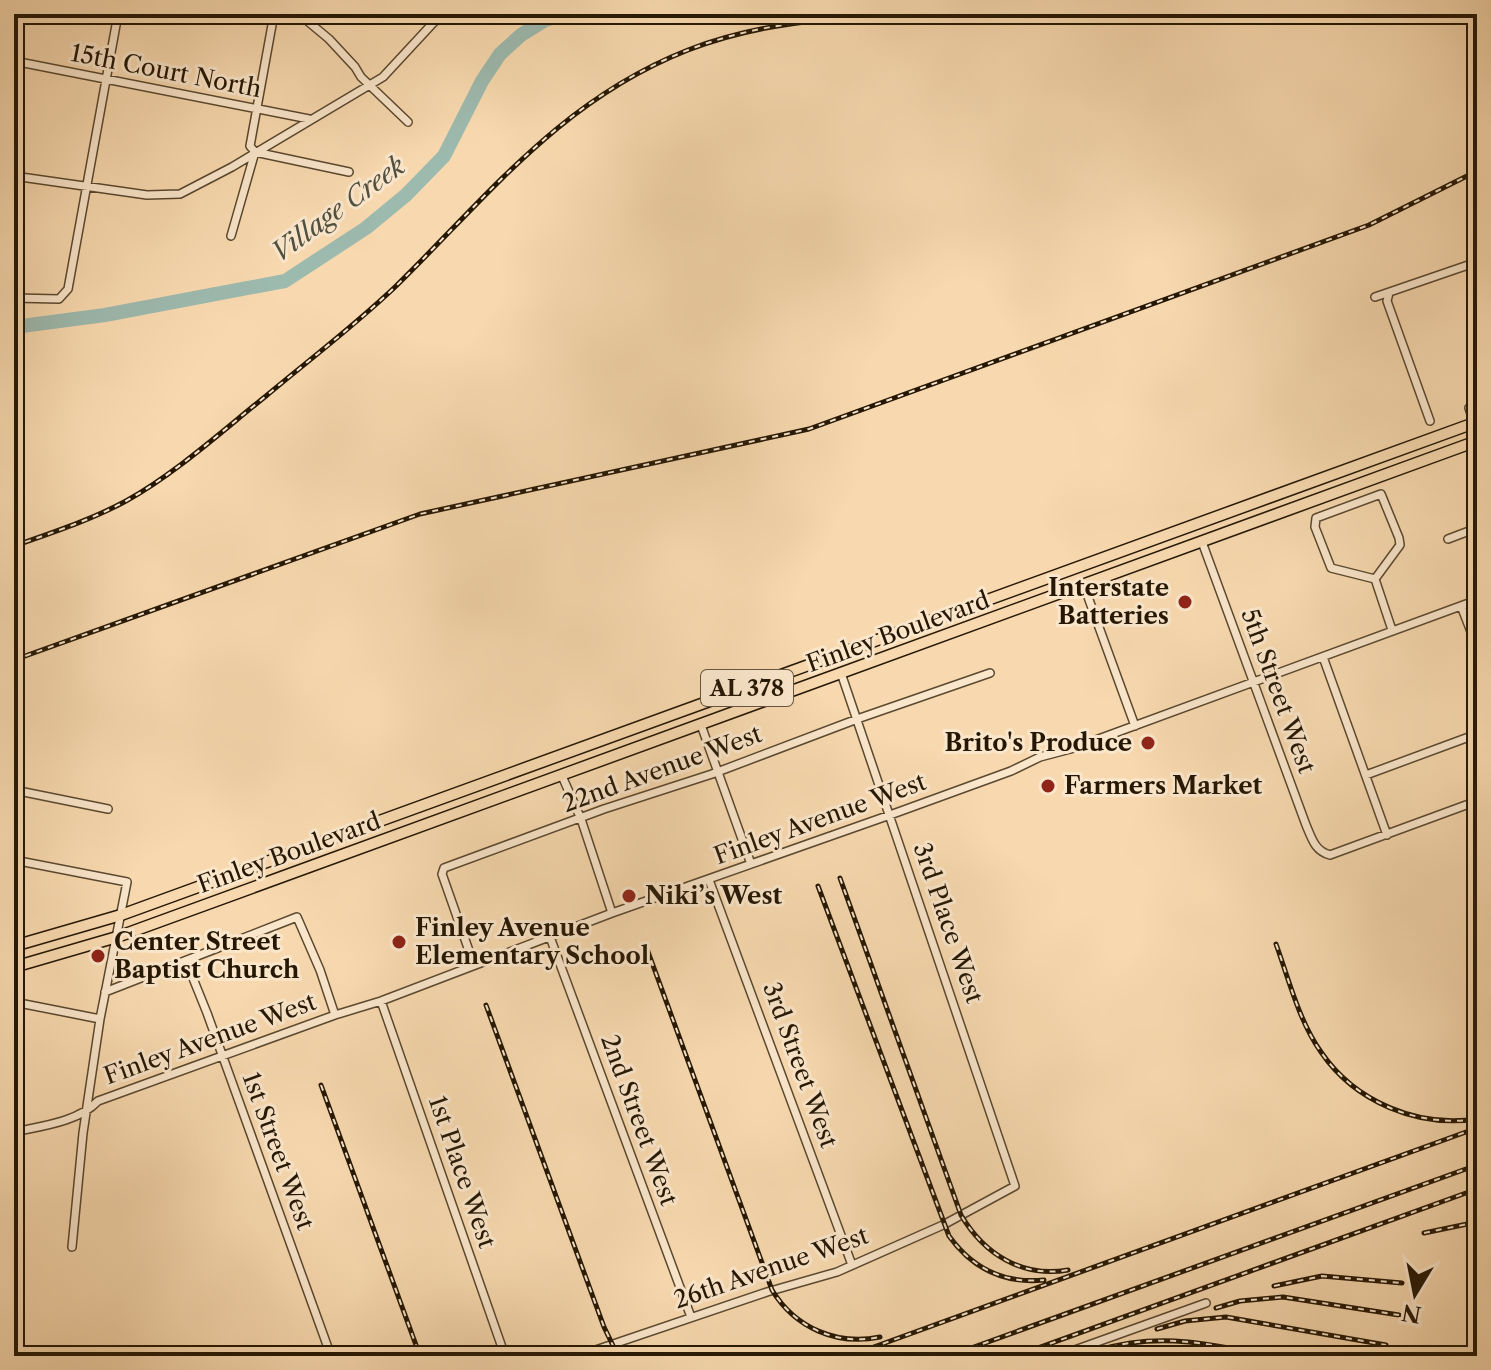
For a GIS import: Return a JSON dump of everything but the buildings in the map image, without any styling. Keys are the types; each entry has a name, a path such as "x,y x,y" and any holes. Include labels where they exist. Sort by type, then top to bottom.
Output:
{"main road":[{"name":"Finley Boulevard","path":"14,946 121,915 975,604 1476,426"},
{"name":"Finley Boulevard","path":"14,967 117,937 1477,441"},
{"path":"1197,524 1202,542"},
{"path":"1076,568 1084,586"},
{"path":"975,604 986,621"},
{"path":"834,656 841,673"},
{"path":"695,706 701,725"},
{"path":"556,757 562,776"},
{"path":"276,858 283,875"}],"street":[{"path":"14,298 51,300 65,295 70,283 118,14"},
{"path":"274,14 250,146 255,152 349,172"},
{"path":"299,14 329,39 408,122"},
{"path":"14,176 147,195 180,194 383,77 434,22 447,14"},
{"name":"15th Court North","path":"14,61 309,119"},
{"path":"231,236 255,152"},
{"path":"1375,297 1477,262"},
{"path":"1389,293 1387,301 1430,421"},
{"path":"1476,426 1469,408 1477,405"},
{"path":"1379,494 1399,538 1399,549 1375,579 1331,568 1315,527 1316,518 1379,494"},
{"path":"1448,539 1477,528"},
{"name":"5th Street West","path":"1202,542 1315,846 1330,855 1387,835"},
{"path":"1375,579 1392,630"},
{"path":"1084,586 1135,726"},
{"name":"Finley Avenue West","path":"14,1132 89,1111 98,1101 381,1001 612,913 890,815 1011,771 1040,757 1135,726 1477,600"},
{"path":"1461,606 1477,647"},
{"path":"1323,657 1387,835 1477,801"},
{"name":"3rd Place West","path":"841,673 1015,1186"},
{"name":"22nd Avenue West","path":"474,965 442,874 444,868 990,673"},
{"path":"701,725 751,864"},
{"path":"1366,775 1477,734"},
{"path":"562,776 581,819 612,913"},
{"path":"14,790 108,809"},
{"path":"14,860 127,882 100,1019 89,1111 83,1133 72,1247"},
{"name":"3rd Street West","path":"709,880 852,1265"},
{"path":"105,992 297,917 335,1015"},
{"name":"2nd Street West","path":"550,937 691,1317"},
{"name":"1st Street West","path":"186,961 331,1356"},
{"name":"1st Place West","path":"381,1001 505,1356"},
{"path":"14,1002 100,1019"},
{"name":"26th Avenue West","path":"578,1356 852,1265 943,1225 1015,1186"},
{"path":"1058,1356 1206,1303"}],"waterway":[{"name":"Village Creek","path":"14,327 105,315 285,281 366,228 406,195 444,156 482,81 500,54 521,35 545,20 566,14"}],"railway":[{"path":"14,546 113,508 180,465 395,287 496,185 564,123 602,95 643,71 688,50 771,27 856,17 1028,14"},
{"path":"14,660 420,514 809,429 1369,225 1477,171"},
{"path":"840,878 961,1215 981,1241 1006,1260 1035,1270 1068,1270"},
{"path":"818,886 949,1236 968,1257 990,1272 1029,1281 1044,1280"},
{"path":"1276,944 1295,1000 1313,1040 1335,1070 1351,1085 1370,1098 1411,1115 1455,1121 1477,1119"},
{"path":"647,949 772,1290 793,1315 818,1331 848,1339 880,1337"},
{"path":"486,1005 604,1327 618,1356"},
{"path":"321,1085 420,1356"},
{"path":"849,1356 1477,1128"},
{"path":"949,1356 1477,1165"},
{"path":"1016,1356 1477,1189"},
{"path":"1424,1233 1477,1222"},
{"path":"1274,1286 1322,1276 1402,1283"},
{"path":"1216,1308 1240,1301 1283,1297 1399,1315"},
{"path":"1157,1329 1185,1321 1226,1317 1386,1345"},
{"path":"1099,1350 1122,1344 1165,1341 1208,1344 1274,1356"}],"place":[{"name":"Interstate Batteries","path":"1185,602"},
{"name":"Brito's Produce","path":"1148,743"},
{"name":"Farmers Market","path":"1048,786"},
{"name":"Niki’s West","path":"629,896"},
{"name":"Finley Avenue Elementary School","path":"399,942"},
{"name":"Center Street Baptist Church","path":"98,956"}]}
